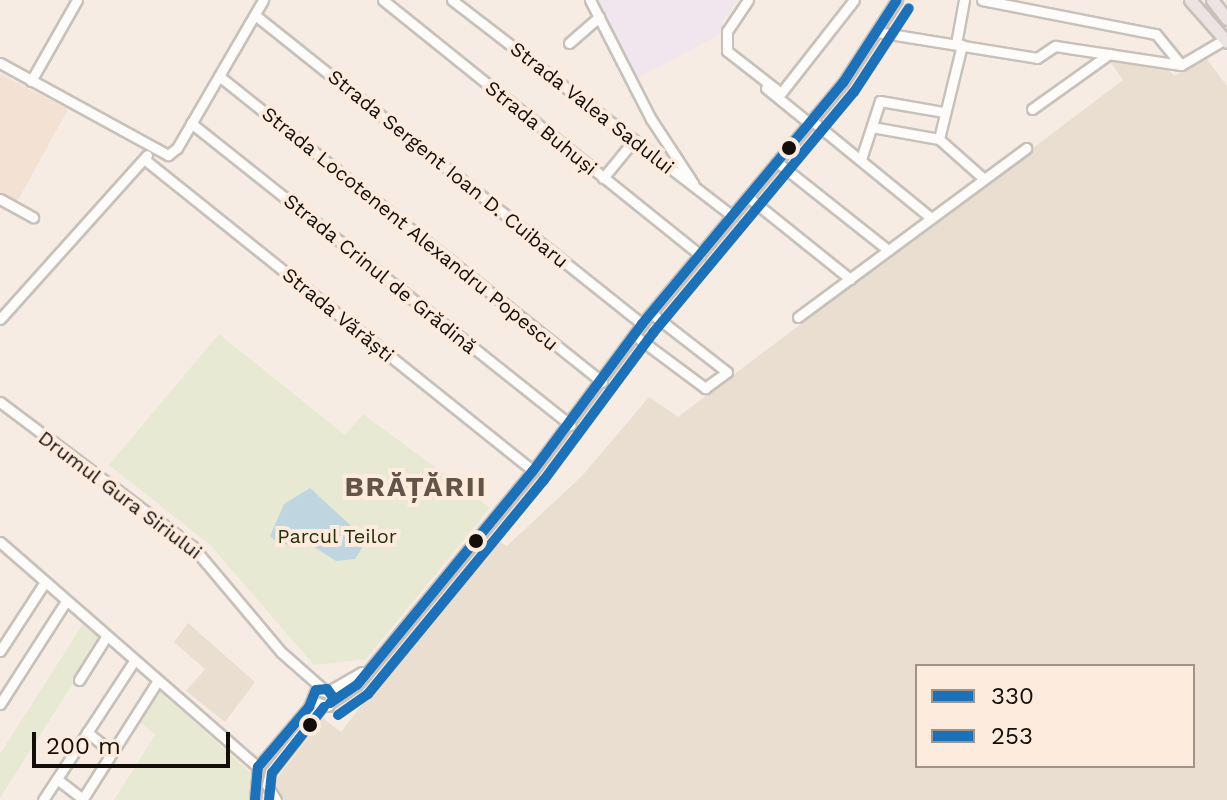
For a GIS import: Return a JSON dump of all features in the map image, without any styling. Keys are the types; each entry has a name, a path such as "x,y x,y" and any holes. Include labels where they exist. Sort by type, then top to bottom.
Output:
{"main road":[{"path":"1190,0 1225,43"},
{"path":"1212,0 1227,19"}],"street":[{"path":"31,81 77,0"},
{"path":"0,63 164,155 174,152 263,0"},
{"name":"Strada Buhuși","path":"383,0 700,255"},
{"name":"Strada Valea Sadului","path":"452,0 732,216"},
{"path":"590,0 651,119 697,189"},
{"path":"748,0 727,31 727,51 777,92 785,90 854,0"},
{"path":"319,702 349,693 380,657 570,425 642,324 810,122 897,0"},
{"path":"939,139 944,112 952,101 964,0"},
{"path":"982,0 1015,3 1087,23 1160,36 1181,65"},
{"name":"Strada Sergent Ioan D. Cuibaru","path":"255,15 642,324"},
{"path":"569,43 599,17"},
{"path":"877,32 1037,58 1055,46 1181,65 1225,43"},
{"path":"1032,109 1109,54"},
{"name":"Strada Locotenent Alexandru Popescu","path":"219,76 602,382"},
{"path":"763,82 768,93 861,159 931,218"},
{"path":"861,159 880,101 944,112"},
{"name":"Strada Crinul de Grădină","path":"191,123 570,425"},
{"path":"872,127 939,139 984,179"},
{"path":"603,178 634,140"},
{"path":"798,317 1026,148"},
{"path":"0,319 152,149"},
{"name":"Strada Vărăști","path":"144,159 533,471"},
{"path":"777,162 888,250"},
{"path":"748,197 850,279"},
{"path":"0,199 33,217"},
{"path":"634,335 705,388 727,372 651,313"},
{"name":"Drumul Gura Siriului","path":"0,402 192,546 296,667 319,702"},
{"path":"2,548 45,582 157,682 264,768 274,799"},
{"path":"0,651 45,582"},
{"path":"0,704 66,601"},
{"path":"79,680 106,637"},
{"path":"325,689 346,685 380,657"},
{"path":"43,800 134,661"},
{"name":"Drumul Gura Siriului","path":"296,667 325,689"},
{"path":"57,779 83,800 157,682"},
{"path":"255,800 264,768 319,702 325,689"},
{"path":"319,702 325,689"},
{"path":"87,732 112,752"}],"shaded area":[{"path":"597,0 738,0 722,21 723,33 637,78"},
{"path":"1111,57 1166,67 1174,76 1206,58 1227,86 1227,800 276,800 281,794 275,781 323,718 341,732 492,537 507,546 582,476 649,397 678,417 1123,80 1108,59"},
{"path":"0,74 68,109 17,202 0,193"},
{"path":"188,623 255,682 225,722 186,691 205,669 174,642"}],"green space":[{"name":"Parcul Teilor","path":"219,334 345,435 363,414 490,508 366,659 314,665 210,545 109,465"},
{"path":"83,624 101,639 0,798 0,754"},
{"path":"156,688 251,773 249,800 114,800 155,735 137,719"}],"water":[{"path":"310,488 360,534 362,548 355,559 336,561 311,545 279,544 270,536 284,504"}],"transit line":[{"name":"330","path":"330,703 357,685 533,471 642,324 843,83 897,0"},
{"name":"253","path":"338,715 368,694 544,480 653,333 854,92 909,8"},
{"name":"330","path":"255,800 258,767 309,707 316,690 327,689 332,696"},
{"name":"253","path":"269,800 272,773 324,707"}],"district":[{"name":"BRĂȚĂRII","path":"416,487"}]}
